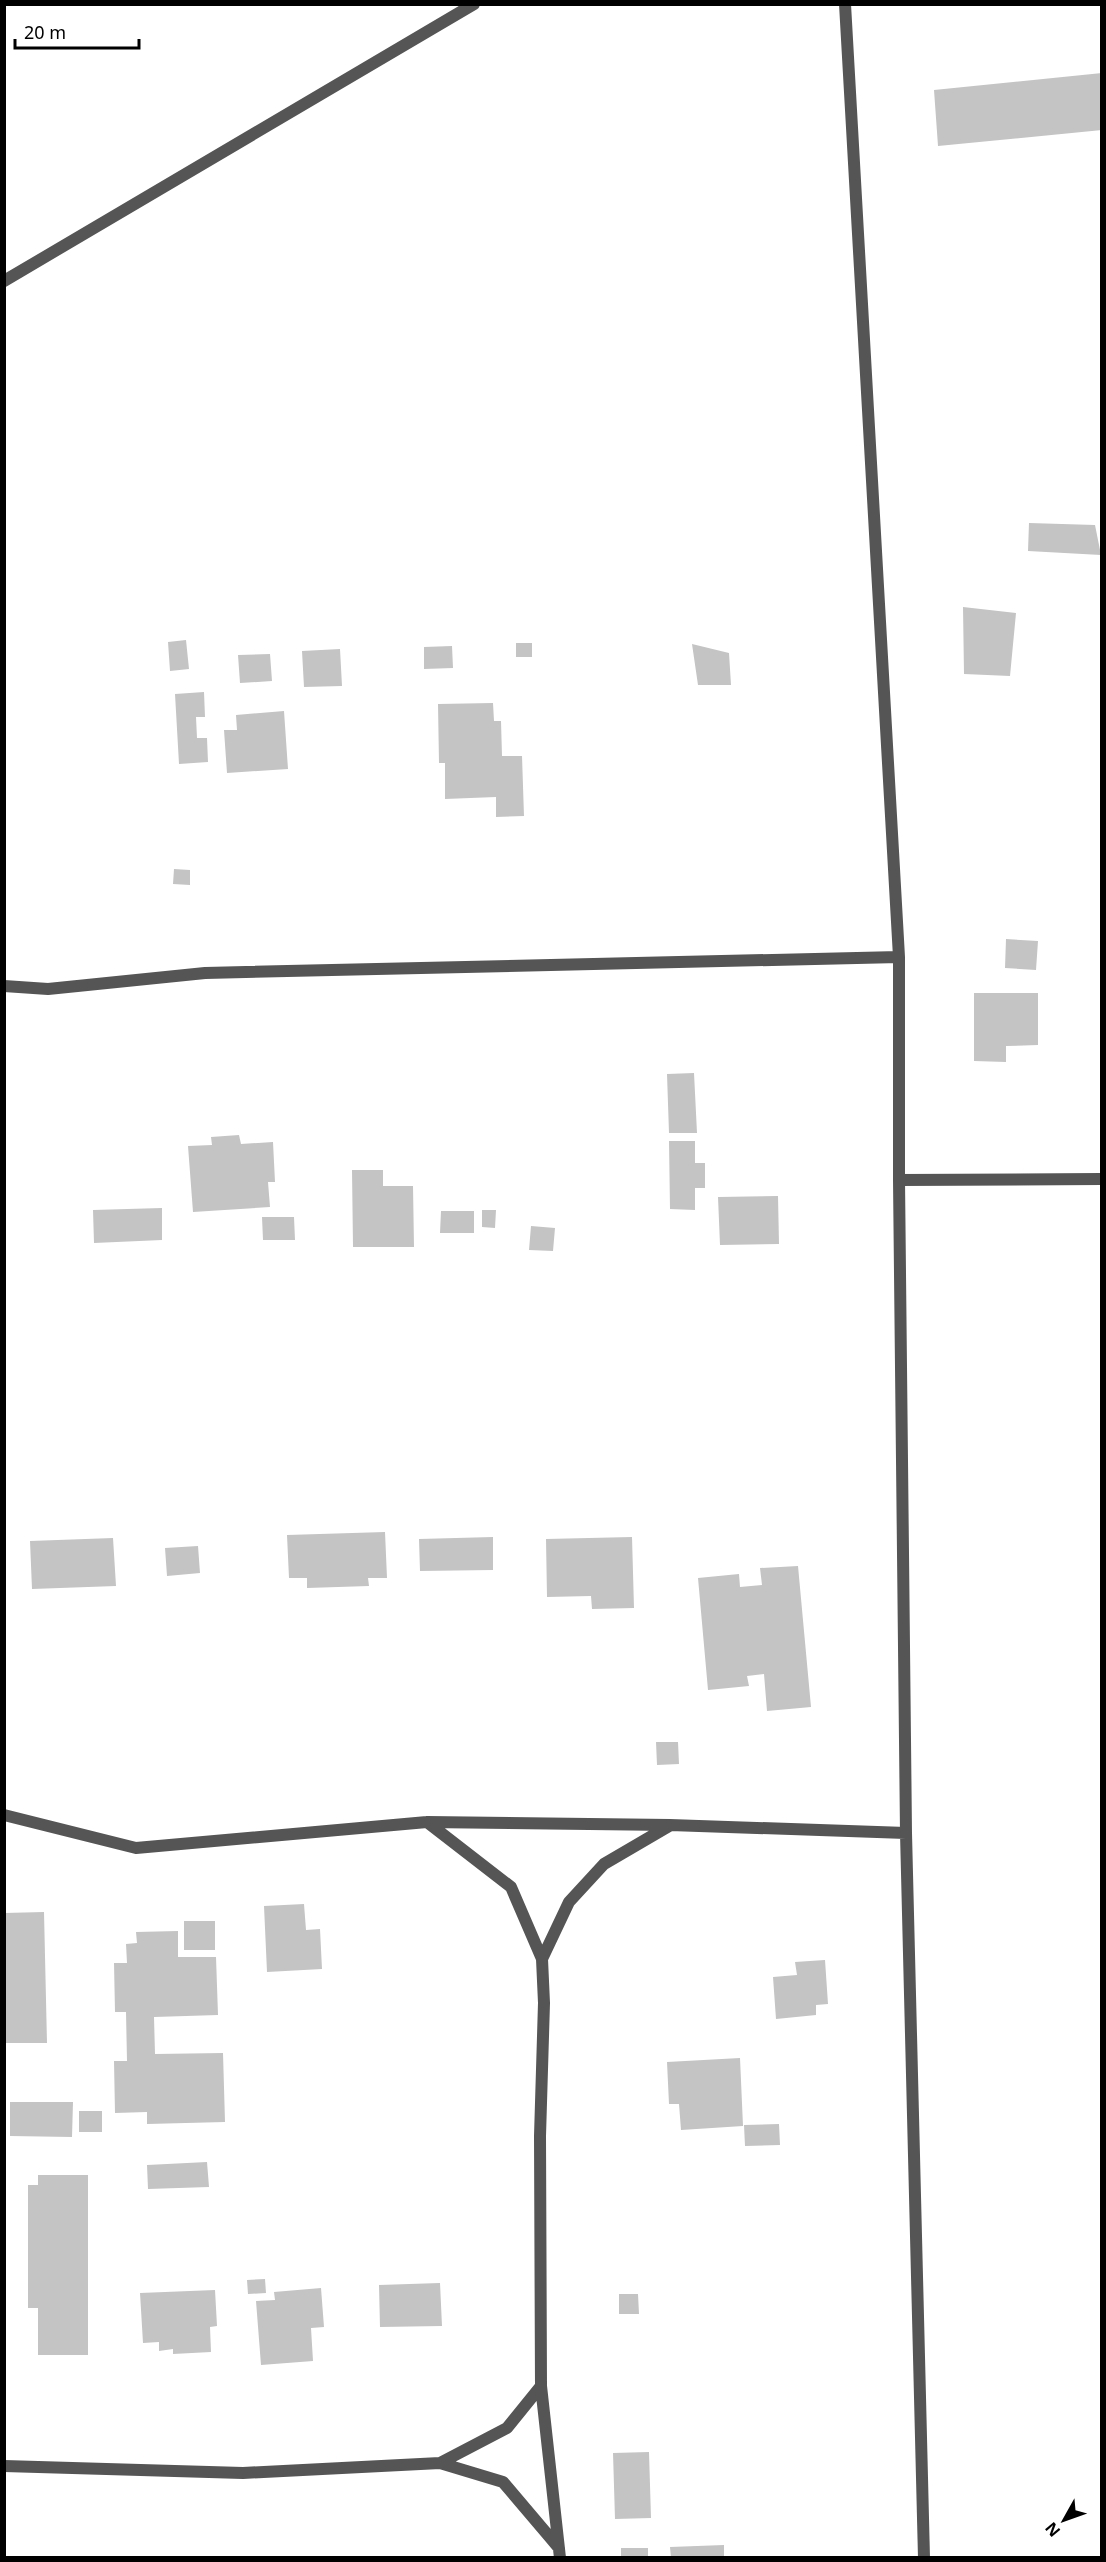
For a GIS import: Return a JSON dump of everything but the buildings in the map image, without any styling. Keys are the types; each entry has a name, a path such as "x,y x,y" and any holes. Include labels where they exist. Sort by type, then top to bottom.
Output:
{"street":[{"path":"4,281 474,4"},
{"path":"844,4 899,957 906,1833 924,2558"},
{"path":"4,986 48,989 205,973 899,957"},
{"path":"899,1180 1101,1179"},
{"path":"4,1815 136,1848 427,1822 670,1825 906,1833"},
{"path":"427,1822 511,1887 542,1959 544,2003 540,2136 541,2386 560,2553"},
{"path":"542,1959 569,1902 604,1864 670,1825"},
{"path":"440,2463 507,2428 541,2386"},
{"path":"4,2466 243,2473 440,2463 503,2482 560,2553"}]}
